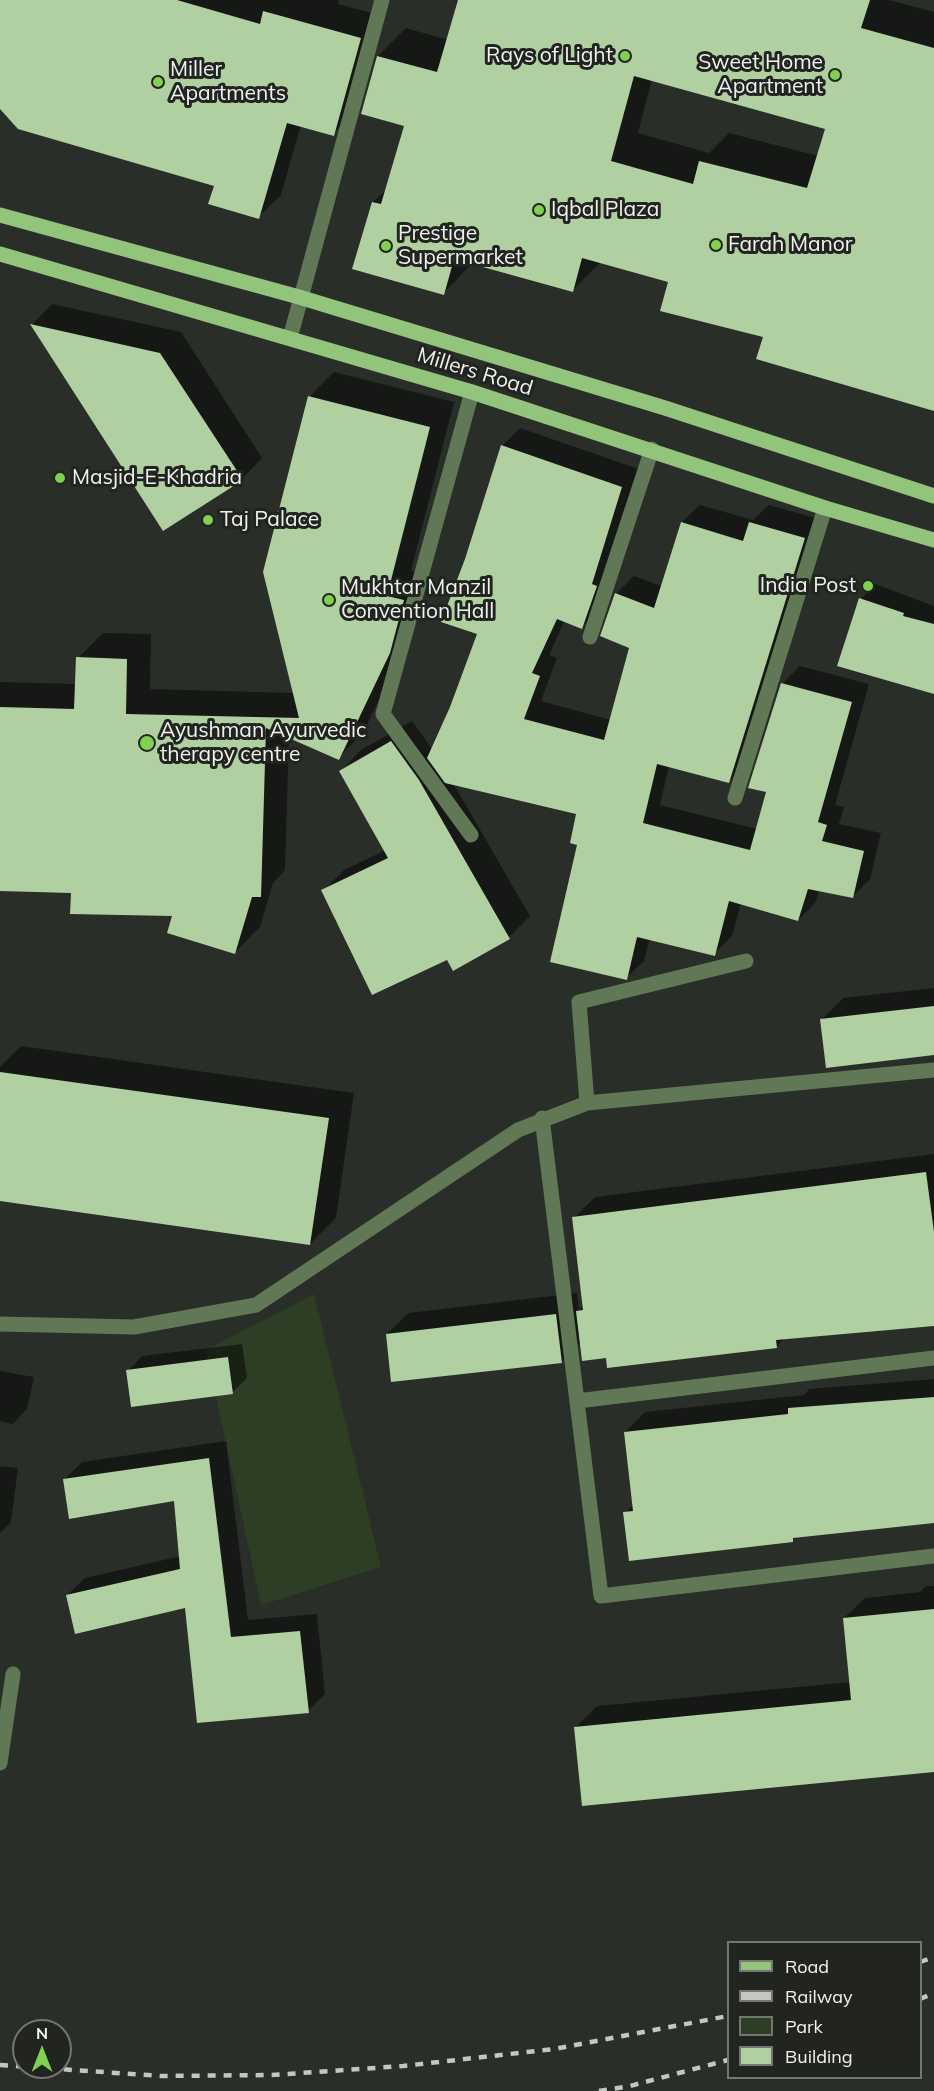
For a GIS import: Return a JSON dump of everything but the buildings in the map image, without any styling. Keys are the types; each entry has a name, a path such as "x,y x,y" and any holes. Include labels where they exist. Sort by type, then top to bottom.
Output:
{"main road":[{"name":"Millers Road","path":"0,215 299,297 664,408 934,495"},
{"name":"Millers Road","path":"0,254 472,392 652,449 825,508 934,540"}],"street":[{"path":"290,338 299,297 382,0"},
{"path":"471,835 383,714 472,392"},
{"path":"590,637 652,449"},
{"path":"735,798 825,508"},
{"path":"587,1103 579,1002 746,961"},
{"path":"0,1324 134,1327 256,1305 518,1130 542,1118 587,1103 934,1070"},
{"path":"542,1118 601,1596 934,1556"},
{"path":"577,1401 934,1358"},
{"path":"0,1763 13,1674"}],"green space":[{"path":"314,1294 381,1567 261,1605 206,1350"}],"railway":[{"path":"922,1961 934,1957"},
{"path":"922,1998 934,1993"},
{"path":"0,2065 161,2076 272,2075 403,2066 554,2049 727,2016"},
{"path":"599,2091 630,2086 727,2060"}],"place":[{"name":"Rays of Light","path":"625,56"},
{"name":"Sweet Home Apartment","path":"835,75"},
{"name":"Miller Apartments","path":"158,82"},
{"name":"Iqbal Plaza","path":"539,210"},
{"name":"Farah Manor","path":"716,245"},
{"name":"Prestige Supermarket","path":"386,246"},
{"name":"Masjid-E-Khadria","path":"60,478"},
{"name":"Taj Palace","path":"208,520"},
{"name":"India Post","path":"868,586"},
{"name":"Mukhtar Manzil Convention Hall","path":"329,600"},
{"name":"Ayushman Ayurvedic therapy centre","path":"147,743"}]}
